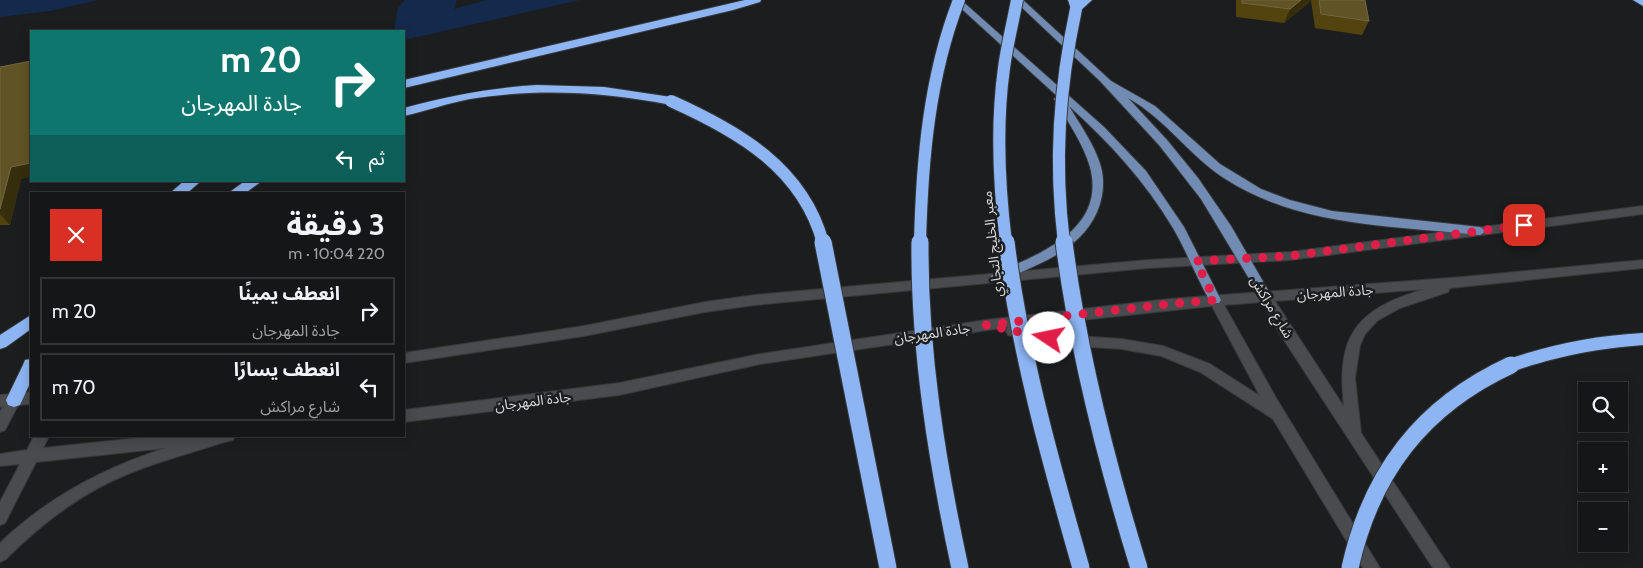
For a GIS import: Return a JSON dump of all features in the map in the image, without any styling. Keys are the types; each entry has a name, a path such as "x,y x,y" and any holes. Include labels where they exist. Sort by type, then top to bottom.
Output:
{"highway":[{"path":"405,84 756,0"},
{"path":"957,0 939,64 927,130 921,208 922,302 933,419 960,568"},
{"name":"معبر الخليج التجاري","path":"1018,0 1011,23 1003,80 1000,146 1004,226 1018,323 1044,443 1080,568"},
{"path":"1638,0 1643,3"},
{"path":"1079,3 1064,71 1058,149 1061,212 1069,286 1084,373 1110,477 1139,568"},
{"path":"405,112 453,99 529,88 602,89 671,102 708,117 743,136 772,160 797,188 816,221 828,258 888,568"},
{"path":"179,192 193,182"},
{"path":"237,192 253,182"},
{"path":"0,343 30,322"},
{"path":"1350,568 1353,549 1372,496 1398,452 1430,416 1468,387 1511,365 1554,350 1602,342 1643,339"},
{"path":"7,401 30,366"}],"main road":[{"path":"957,0 1100,129 1142,174 1178,227 1233,336 1372,568"},
{"name":"شارع مراكش","path":"1018,0 1108,83 1183,166 1203,193 1266,297 1442,568"},
{"path":"1108,83 1148,106 1217,167 1233,178 1271,198 1299,208 1332,215 1480,231"},
{"path":"996,278 1050,254 1070,241 1092,213 1097,197 1098,180 1094,164 1053,88"},
{"path":"405,358 584,331 729,304 996,278 1196,261 1290,256 1599,214 1643,210"},
{"name":"جادة المهرجان","path":"405,416 604,392 760,359 986,325 1169,304 1463,282 1643,264"},
{"path":"1354,435 1348,365 1351,349 1358,335 1371,319 1390,307 1463,282"},
{"path":"986,325 1061,340 1122,344 1163,351 1205,368 1279,415"},
{"path":"0,426 7,401 30,398"},
{"path":"0,518 42,437"},
{"path":"0,460 222,437"},
{"path":"0,554 45,514 81,490 118,472 222,437"}],"shaded area":[{"path":"0,0 99,0 50,11 0,17"},
{"path":"405,0 457,0 454,9 487,0 580,0 405,40 405,30 394,30 398,8"}],"building":[{"path":"1242,0 1301,0 1290,9 1242,3"},
{"path":"1319,0 1365,0 1369,21 1321,14"},
{"path":"30,61 30,163 11,167 0,209 0,67"}],"route":[{"path":"1049,338 986,325 1215,300 1196,261 1290,256 1524,225"}]}
